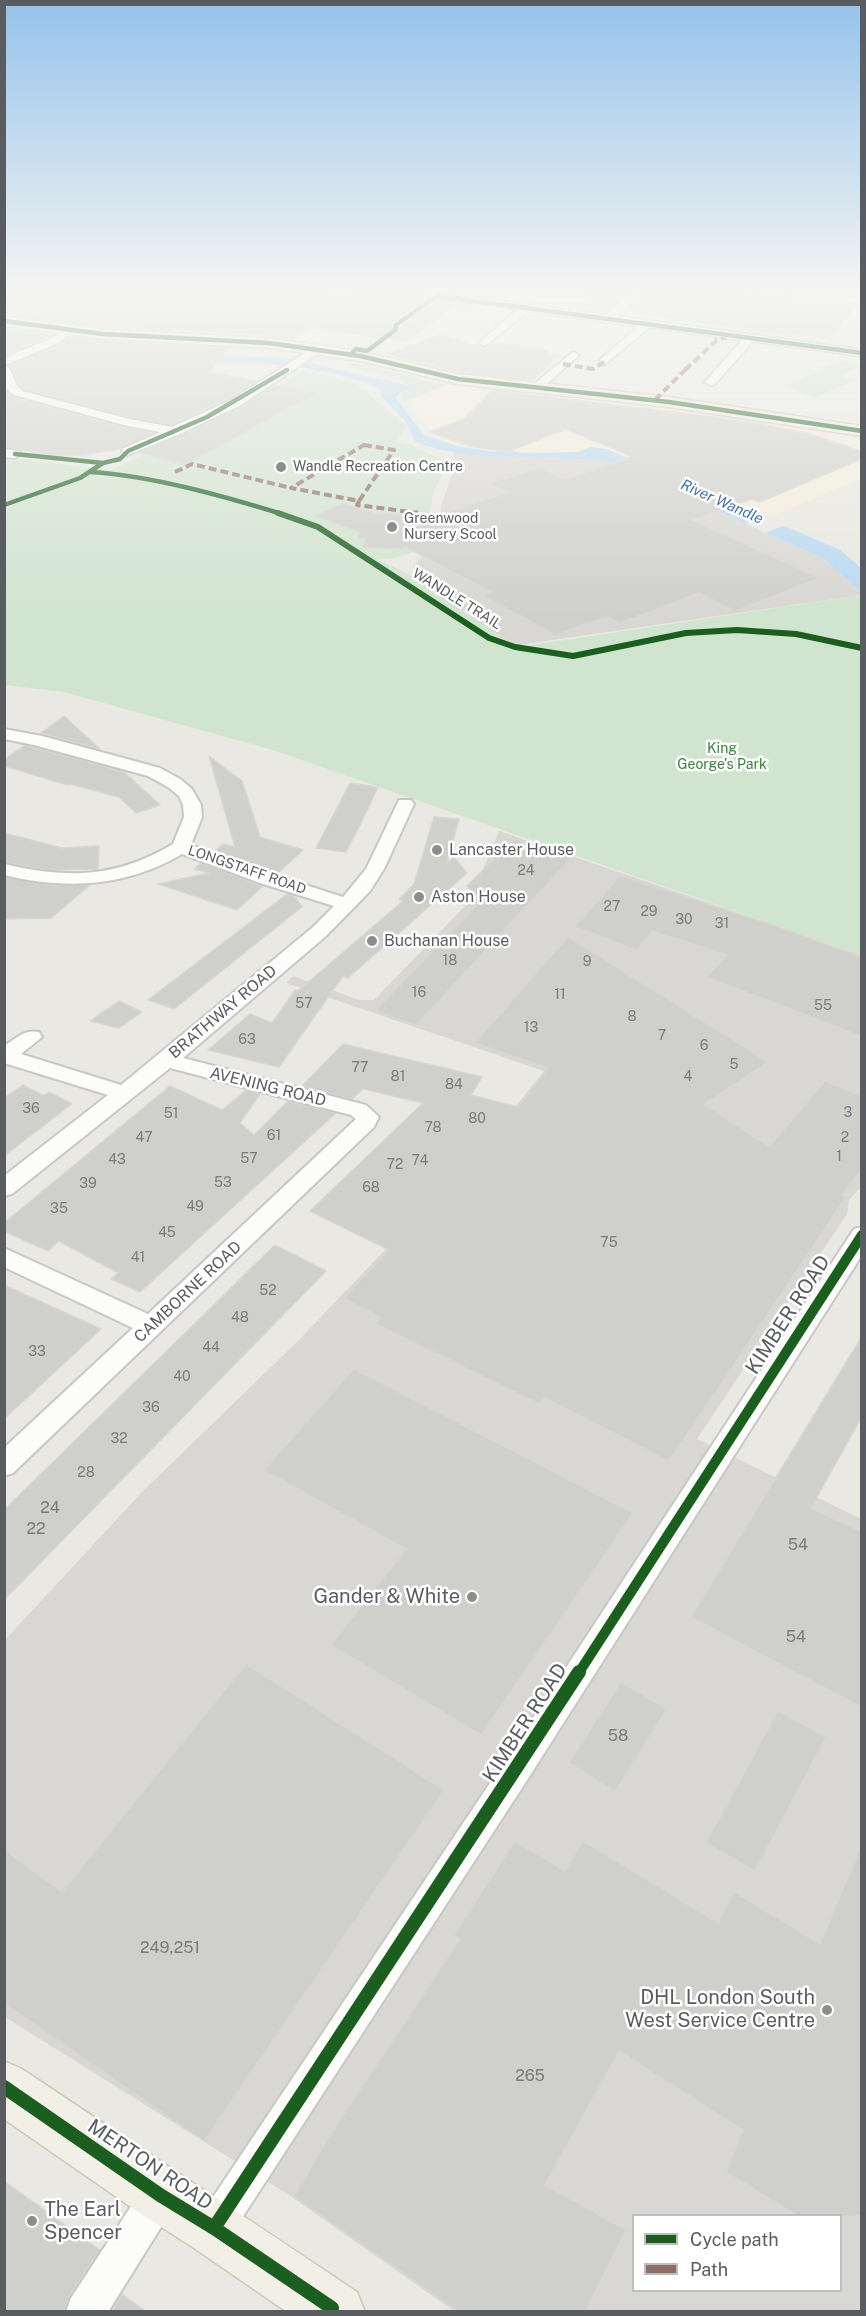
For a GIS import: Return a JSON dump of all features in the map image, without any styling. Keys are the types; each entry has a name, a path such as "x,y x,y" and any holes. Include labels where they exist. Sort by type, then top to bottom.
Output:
{"main road":[{"path":"648,400 715,408 861,431"},
{"name":"MERTON ROAD","path":"4,2087 160,2195 214,2228 333,2310"}],"street":[{"path":"45,400 128,422 176,431"},
{"path":"128,451 240,400"},
{"name":"LONGSTAFF ROAD","path":"4,734 36,740 154,772 186,793 192,805 193,817 181,847 267,879 347,904"},
{"name":"BRATHWAY ROAD","path":"4,1188 168,1059 319,932 347,904 375,869 405,804"},
{"path":"4,869 54,880 77,881 142,868 181,847"},
{"path":"32,1037 4,1056 125,1093"},
{"name":"AVENING ROAD","path":"168,1059 179,1064 358,1110 368,1116"},
{"name":"CAMBORNE ROAD","path":"4,1465 363,1127 368,1116"},
{"name":"KIMBER ROAD","path":"214,2228 511,1778 861,1235"},
{"path":"4,1257 151,1326"},
{"path":"85,2312 160,2195"}],"shaded area":[{"path":"586,400 837,434 861,440 861,479 769,517 599,447 578,452 523,453 502,449 495,452 458,446 437,438 406,401"},
{"path":"454,451 481,456 604,460 824,559 861,592 861,595 518,645 505,640 421,580 413,567 440,534 441,506 453,472"},
{"path":"499,831 861,955 861,1187 849,1200 847,1214 697,1439 861,1519 861,2311 454,2311 289,2195 5,2017 4,1641 142,1492 299,1340 484,1146 544,1071 286,983 293,976 359,1000 374,1000 470,901"}],"green space":[{"name":"King George's Park","path":"254,400 376,400 407,426 397,442 409,444 448,463 433,492 427,533 416,551 397,558 377,559 421,580 505,639 525,646 861,595 861,955 273,750 64,692 5,685 5,457 111,470"}],"water":[{"name":"River Wandle","path":"385,400 397,400 424,435 457,446 495,452 502,449 523,453 578,452 590,447 607,449 840,550 861,568 861,592 824,559 604,460 481,456 441,450 415,442 406,422"}],"pier":[{"path":"772,516 790,523 765,533 745,523"}],"building":[{"path":"4,400 24,400 153,433 121,449 84,455 51,455 4,446"},
{"path":"65,400 225,400 172,425 129,417"},
{"name":"Wandle Recreation Centre","path":"252,400 304,400 185,465 139,453 242,407"},
{"path":"482,400 575,400 740,420 807,433 861,451 861,459 760,502 752,499 692,520 819,578 735,611 699,593 620,623 607,616 556,635 482,595 491,592 404,546 403,549 363,547 366,538 358,538 360,532 314,516 343,503 374,513 436,516 509,492 490,483 541,468 565,479 633,457 566,429 507,452 469,446 430,432 464,419"},
{"path":"64,716 100,749 41,733"},
{"path":"25,745 124,772 160,805 136,813 119,797 4,766 4,760"},
{"path":"209,756 242,781 260,837 303,850 277,874 215,851 223,844 235,847"},
{"path":"350,783 378,787 346,852 316,848"},
{"path":"434,817 459,819 447,863 454,857 467,873 348,978 343,976 279,1067 208,1050 250,1014 272,1023 295,990 298,991 403,901 399,899 414,884"},
{"path":"4,833 62,848 99,846 98,869 50,870 4,862"},
{"path":"514,839 572,857 416,1025 375,1011 481,901 467,886"},
{"path":"201,863 263,886 237,910 158,884 209,873 194,869"},
{"path":"620,876 773,925 861,957 861,1036 707,977 727,955 652,931 637,950 575,927"},
{"path":"4,877 50,885 90,885 51,918 4,919"},
{"path":"287,894 294,896 302,907 174,1009 148,1000"},
{"path":"568,937 768,1062 704,1104 769,1147 825,1081 861,1096 861,1170 842,1195 845,1198 669,1461 544,1397 540,1404 376,1324 381,1318 344,1298 389,1250 310,1211 423,1103 363,1089 352,1099 302,1086 343,1044 482,1077 471,1095 518,1107 548,1068 475,1043"},
{"path":"119,1001 142,1012 119,1028 90,1021"},
{"path":"23,1085 44,1096 49,1092 72,1104 4,1156 4,1098"},
{"path":"170,1086 222,1110 246,1090 260,1094 240,1123 254,1135 288,1101 336,1113 140,1292 111,1279 118,1273 59,1241 48,1251 4,1231 4,1223"},
{"path":"275,1245 326,1271 4,1600 4,1510"},
{"path":"4,1285 101,1329 4,1419"},
{"path":"861,1338 861,1418 811,1508 861,1532 861,1707 691,1617"},
{"name":"Gander & White","path":"354,1369 633,1513 481,1735 331,1645 406,1549 264,1470"},
{"path":"246,1664 444,1790 204,2141 4,2003 4,1850 62,1892"},
{"path":"621,1682 667,1709 615,1791 569,1763"},
{"path":"778,1711 826,1737 755,1871 706,1843"},
{"path":"515,1841 565,1871 583,1841 718,1923 734,1892 820,1944 861,1846 861,2216 795,2214 726,2172 743,2130 619,2051 545,2185 626,2230 585,2312 459,2312 294,2196 328,2138 460,1939 454,1935"},
{"name":"The Earl Spencer","path":"4,2181 100,2250 69,2297 64,2312 4,2312"},
{"path":"122,2294 147,2312 111,2312"}],"marked path":[{"path":"175,472 192,464 291,488 359,501 394,450 364,445 291,488"},
{"path":"359,501 357,505 418,513"}],"cycle path":[{"path":"4,505 80,478 103,463 120,459 128,451 207,417 238,400"},
{"path":"651,400 862,431"},
{"path":"15,454 103,463"},
{"name":"WANDLE TRAIL","path":"91,472 113,474 213,495 266,509 318,527 489,638 515,647 573,656 686,633 737,630 796,634 862,648"},
{"path":"214,2228 511,1778 862,1235"},
{"path":"4,2087 160,2195 214,2228 332,2308 330,2312"}],"place":[{"name":"Wandle Recreation Centre","path":"281,467"},
{"name":"Greenwood Nursery Scool","path":"392,527"},
{"name":"Lancaster House","path":"437,850"},
{"name":"Aston House","path":"419,897"},
{"name":"Buchanan House","path":"372,941"},
{"name":"Gander & White","path":"472,1597"},
{"name":"DHL London South West Service Centre","path":"827,2010"},
{"name":"The Earl Spencer","path":"32,2221"}]}
